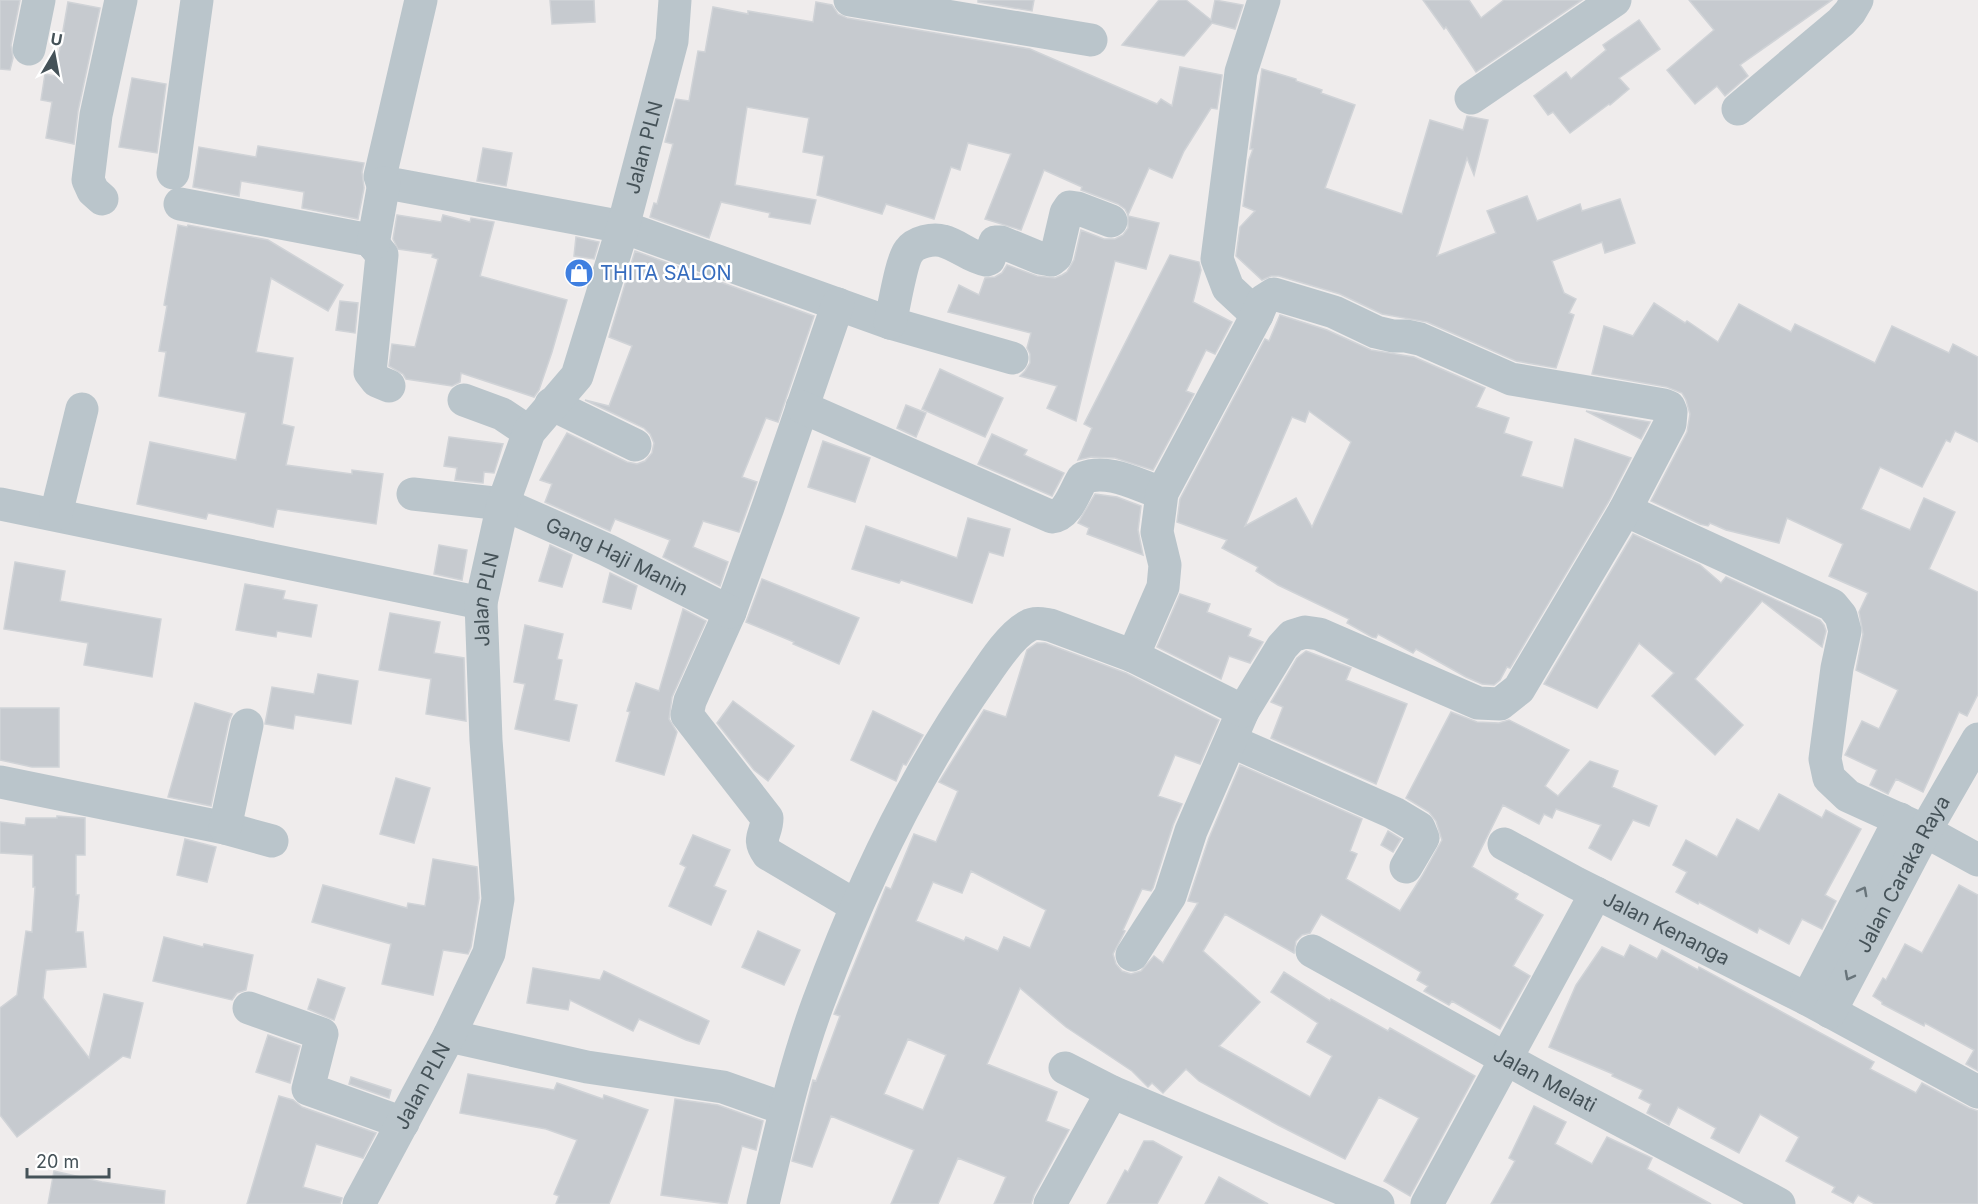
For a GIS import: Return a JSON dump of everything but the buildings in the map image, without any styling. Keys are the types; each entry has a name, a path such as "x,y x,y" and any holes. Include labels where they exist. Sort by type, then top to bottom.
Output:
{"street":[{"path":"29,49 39,0"},
{"path":"102,199 93,191 88,180 96,115 121,0"},
{"path":"196,0 176,189 370,240 382,255 370,372 377,381 389,386"},
{"path":"373,244 384,183 380,176 421,0"},
{"name":"Jalan PLN","path":"359,1204 449,1036 489,953 498,899 486,740 481,603 503,504 529,432 576,376 623,227 672,41 675,0"},
{"path":"850,0 1091,40"},
{"path":"1257,315 1228,288 1217,259 1242,72 1264,0"},
{"path":"1471,98 1615,0"},
{"path":"1738,109 1841,22 1857,0"},
{"path":"384,183 623,227 890,323 1012,358"},
{"path":"890,323 905,259 910,249 920,243 943,240 986,260 995,242 1001,242 1040,258 1051,260 1056,256 1066,213 1070,207 1111,221"},
{"path":"1132,656 1163,587 1165,565 1158,532 1162,493 1263,302 1274,294 1287,296 1334,312 1376,332 1420,339 1511,379 1669,407 1670,424 1625,510 1519,689 1500,704 1478,703 1319,634 1305,632 1292,636 1282,646 1243,711 1191,831 1170,897 1132,955"},
{"path":"838,304 730,612 690,701 687,715 767,818 767,826 761,838 768,854 856,906"},
{"path":"464,400 502,414 529,432"},
{"path":"551,404 635,445"},
{"path":"802,407 1052,517 1066,509 1083,478 1094,474 1107,475 1162,493"},
{"path":"56,514 82,409"},
{"name":"Gang Haji Manin","path":"413,494 503,504 607,550 730,612"},
{"path":"0,504 481,603"},
{"path":"1625,510 1832,606 1841,616 1845,631 1837,668 1825,759 1829,778 1848,796 1912,825 1978,860"},
{"path":"764,1204 785,1109 817,1005 856,906 926,765 996,658 1021,630 1037,623 1050,625 1132,656 1243,711"},
{"path":"225,828 247,725"},
{"name":"Jalan Caraka Raya","path":"1818,1005 1912,825 1978,739"},
{"path":"1231,741 1394,813 1419,828 1423,838 1407,867"},
{"path":"0,782 225,828 272,841"},
{"name":"Jalan Kenanga","path":"1504,844 1818,1005 1978,1092"},
{"path":"1427,1204 1596,893"},
{"name":"Jalan Melati","path":"1312,951 1505,1058 1779,1204"},
{"path":"249,1008 322,1034 308,1089 403,1123"},
{"path":"449,1036 587,1067 723,1087 785,1109"},
{"path":"1065,1068 1112,1092 1378,1204"},
{"path":"1050,1204 1112,1092"}],"place":[{"name":"THITA SALON","path":"579,273"}]}
